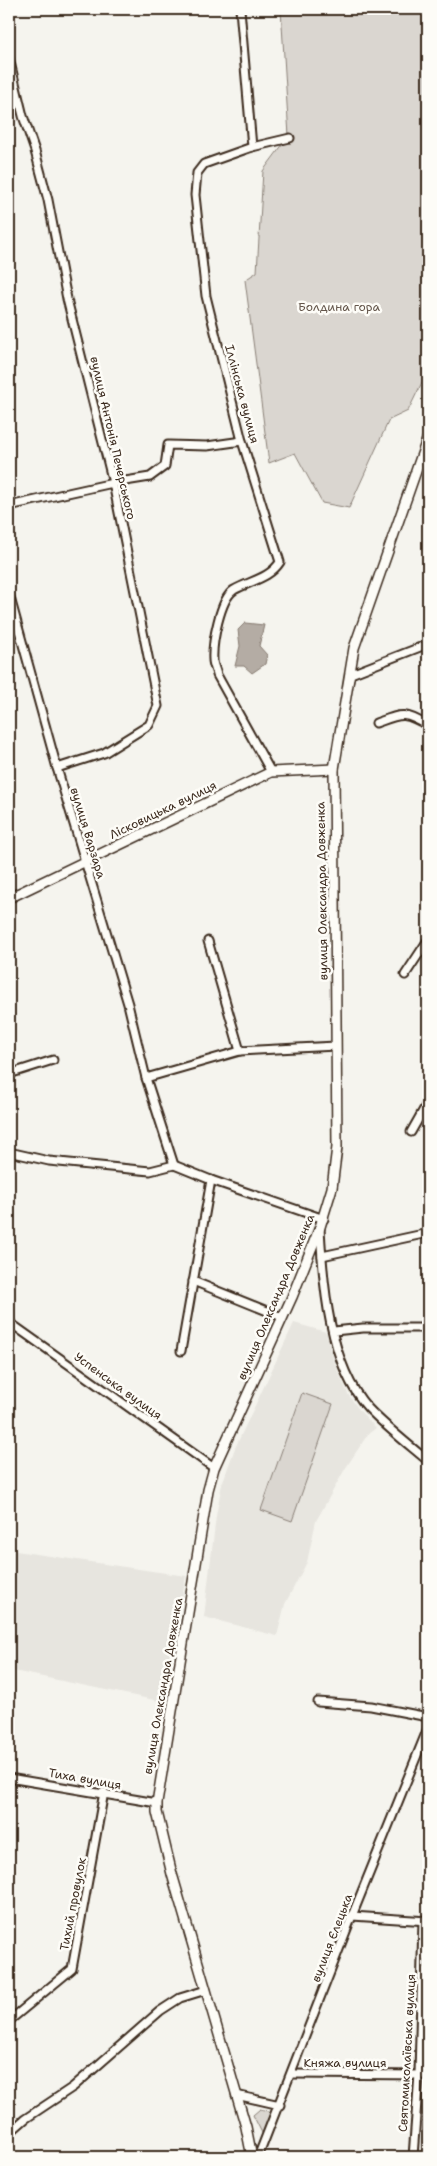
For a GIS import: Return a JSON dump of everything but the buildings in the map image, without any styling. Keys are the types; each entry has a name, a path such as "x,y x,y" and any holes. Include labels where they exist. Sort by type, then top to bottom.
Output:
{"main road":[{"name":"вулиця Олександра Довженка","path":"252,2157 172,1874 157,1812 157,1803 208,1490 214,1468 322,1223 332,1188 337,1147 334,769 354,648 428,436"},
{"name":"Лісковицька вулиця","path":"9,898 271,772 334,769"}],"street":[{"path":"240,9 252,147"},
{"name":"вулиця Антонія Печерського","path":"9,58 23,116 35,151 48,200 67,299 113,483 155,681 158,706 149,725 104,753 57,768"},
{"name":"Іллінська вулиця","path":"271,772 217,675 213,660 217,628 227,596 275,571 280,562 242,441 206,296 196,195 197,173 204,164 252,147 290,138"},
{"path":"9,506 113,483 150,477 165,466 168,445 207,446 242,441"},
{"name":"вулиця Варзара","path":"9,594 57,768 128,1004 146,1078 174,1165"},
{"path":"350,674 428,644"},
{"path":"376,723 400,715 412,716 428,726"},
{"path":"404,975 428,940"},
{"path":"208,941 240,1051"},
{"path":"146,1078 240,1051 336,1046"},
{"path":"9,1074 53,1060"},
{"path":"411,1132 428,1102"},
{"path":"9,1152 49,1161 150,1171 174,1165 322,1223 323,1277 340,1362 368,1408 428,1461"},
{"path":"181,1352 211,1180"},
{"path":"322,1256 428,1233"},
{"path":"193,1281 282,1317"},
{"name":"Успенська вулиця","path":"9,1322 214,1468"},
{"path":"334,1331 364,1328 428,1328"},
{"path":"318,1702 371,1706 428,1717"},
{"name":"вулиця Єлецька","path":"258,2157 428,1728"},
{"name":"Тиха вулиця","path":"9,1778 104,1792 157,1803"},
{"name":"Тихий провулок","path":"9,2021 72,1969 104,1792"},
{"path":"352,1916 426,1920"},
{"name":"Святомиколаївська вулиця","path":"413,2157 426,1920"},
{"path":"9,2133 25,2119 73,2088 160,2011 180,1998 206,1990"},
{"name":"Княжа вулиця","path":"292,2074 428,2075"},
{"path":"236,2095 280,2105"}],"shaded area":[{"path":"245,623 264,625 259,646 267,655 265,664 252,673 244,666 235,666 240,646 238,630"},
{"path":"294,1323 326,1332 335,1364 348,1394 360,1411 376,1428 368,1434 345,1469 316,1521 307,1562 285,1604 277,1636 204,1617 216,1516 222,1484 235,1448"},
{"path":"9,1550 186,1576 164,1702 9,1670"}],"green space":[{"name":"Болдина гора","path":"281,9 428,9 428,370 408,411 389,420 349,508 322,503 295,453 269,463 245,280 257,272 263,171 289,136"},
{"path":"302,1393 333,1404 292,1521 261,1510"},
{"path":"260,2109 268,2111 271,2116 263,2135 253,2115"}]}
